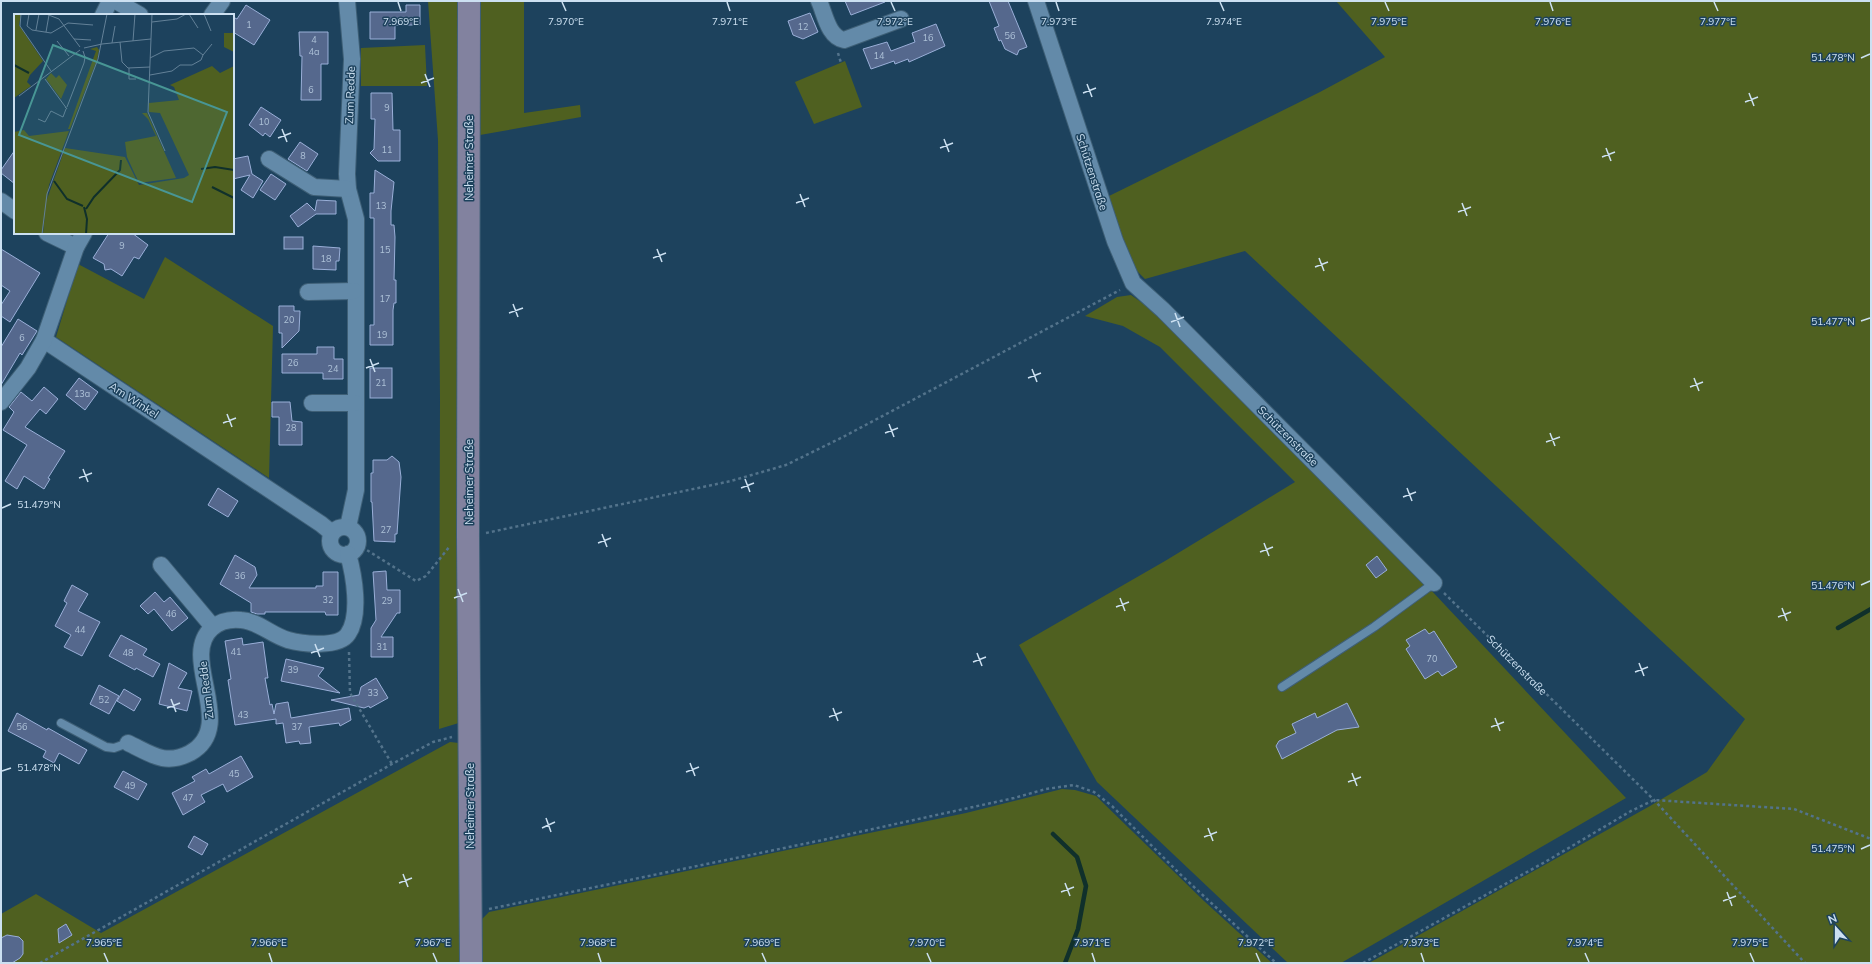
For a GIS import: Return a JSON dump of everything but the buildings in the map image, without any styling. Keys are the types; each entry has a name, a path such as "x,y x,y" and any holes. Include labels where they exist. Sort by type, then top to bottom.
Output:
{"main road":[{"name":"Neheimer Straße","path":"469,1 468,537 471,963"}],"street":[{"path":"104,14 110,1"},
{"path":"116,1 138,14"},
{"path":"213,14 222,1"},
{"name":"Zum Redde","path":"347,1 352,59 346,152 348,189 356,219 354,291 356,490 348,527"},
{"path":"819,1 832,33 839,39 844,40 901,19"},
{"name":"Schützenstraße","path":"1036,1 1115,241 1133,283 1163,310 1434,583"},
{"path":"269,159 314,187 348,189"},
{"path":"1,201 14,210"},
{"path":"49,234 76,247"},
{"path":"1,402 28,368 44,340 76,247 83,234"},
{"path":"308,292 354,291"},
{"name":"Am Winkel","path":"44,340 321,524 332,533"},
{"path":"312,403 355,402"},
{"path":"161,565 213,627 221,623 241,620 250,622 288,640 324,644 347,636 352,627 354,616 355,588 353,549 357,535 348,527 339,527 332,533 330,538 333,549 342,555 353,549"},
{"name":"Zum Redde","path":"128,743 160,759 173,759 194,751 202,743 207,734 210,713 202,650 204,641 213,627"}],"lane":[{"path":"1282,687 1374,627 1434,583"},
{"path":"61,723 106,747 114,748 128,743"}],"path":[{"path":"353,549 416,581 426,576 452,543 468,537 731,481 786,465 843,437 1133,283"},
{"name":"Schützenstraße","path":"1434,583 1654,800 1805,963"},
{"path":"347,636 350,693 392,764"},
{"path":"40,963 392,764 433,742 470,732"},
{"path":"470,913 818,842 1014,798 1046,789 1074,785 1094,792 1112,806 1180,874 1276,963"},
{"path":"1363,963 1545,862 1631,811 1654,800 1794,809 1871,839"}],"green space":[{"path":"428,1 461,1 462,722 439,729 440,400 438,140"},
{"path":"481,1 524,1 524,113 580,105 581,117 480,135"},
{"path":"1336,1 1871,1 1871,963 1369,963 1650,806 1707,772 1745,719 1245,251 1145,279 1131,265 1109,196 1320,92 1385,57"},
{"path":"425,45 427,86 361,86 361,48"},
{"path":"845,61 862,107 814,124 795,82"},
{"path":"165,257 273,326 269,478 56,337 78,264 144,299"},
{"path":"1131,295 1151,309 1430,589 1626,798 1341,963 1288,963 1097,782 1019,645 1165,561 1295,482 1160,347 1123,326 1085,316 1117,297"},
{"path":"450,742 459,743 463,963 1,963 1,914 36,894 101,933"},
{"path":"1062,789 1075,790 1096,796 1204,901 1272,963 477,963 480,921 489,912 966,813"}],"waterway":[{"path":"1838,628 1871,609"},
{"path":"1053,834 1077,857 1086,886 1078,929 1065,963"}]}
